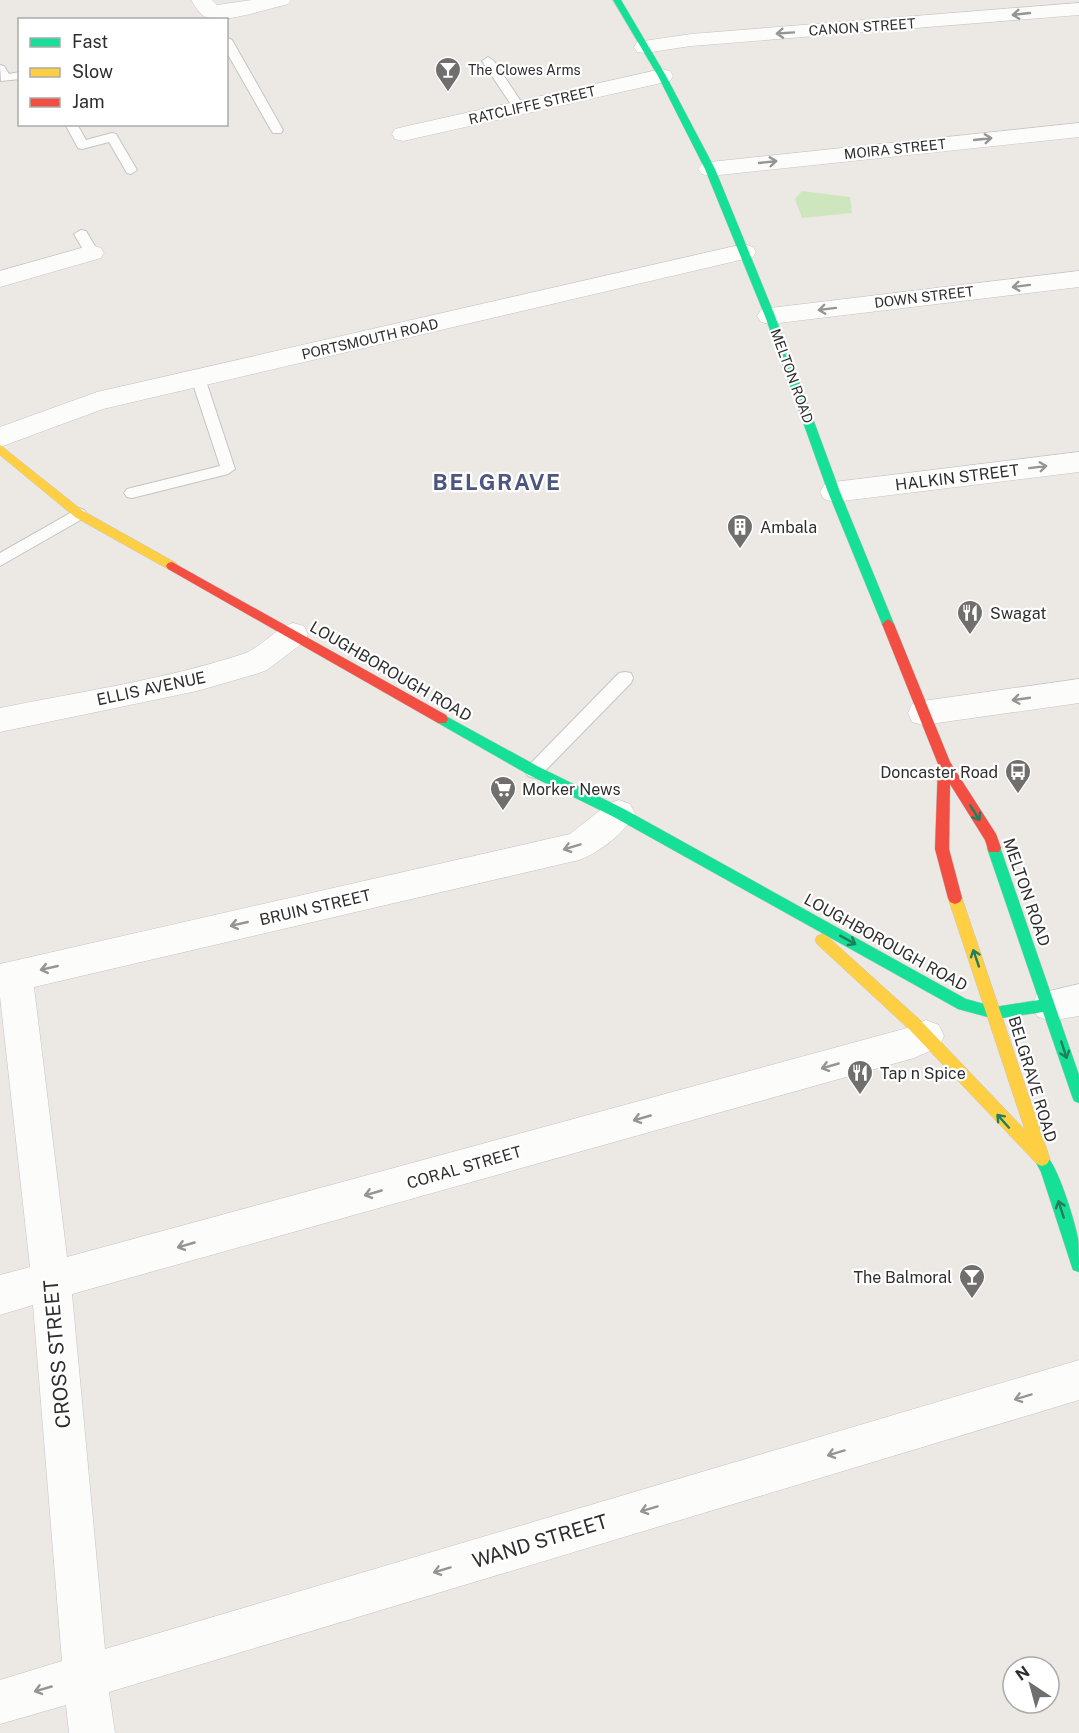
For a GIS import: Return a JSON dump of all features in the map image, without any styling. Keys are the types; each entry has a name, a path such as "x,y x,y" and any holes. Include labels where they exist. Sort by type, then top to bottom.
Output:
{"main road":[{"name":"MELTON ROAD","path":"617,0 662,76 710,169 770,316 834,492 944,764 991,838 1064,1003"},
{"name":"LOUGHBOROUGH ROAD","path":"0,449 79,514 534,771 619,813 963,1004 995,1013 1064,1003"},
{"name":"MELTON ROAD","path":"944,764 942,849 957,903 995,1013"},
{"name":"LOUGHBOROUGH ROAD","path":"778,901 926,1036 971,1083"},
{"path":"1064,1003 1079,1096"},
{"name":"BELGRAVE ROAD","path":"995,1013 1029,1114 1040,1155 1048,1169 1079,1264"},
{"name":"BELGRAVE ROAD","path":"971,1083 1006,1125 1040,1155"}],"street":[{"path":"209,11 230,11 282,0"},
{"path":"968,0 980,18"},
{"name":"CANON STREET","path":"645,47 691,40 1079,9"},
{"name":"RATCLIFFE STREET","path":"403,134 662,76"},
{"name":"MOIRA STREET","path":"710,169 1079,129"},
{"path":"0,279 87,243"},
{"name":"PORTSMOUTH ROAD","path":"0,438 97,401 744,252"},
{"name":"DOWN STREET","path":"770,316 1079,279"},
{"name":"HALKIN STREET","path":"834,492 1079,462"},
{"name":"ELLIS AVENUE","path":"0,720 198,679 246,665 256,662 293,634"},
{"path":"923,713 1079,691"},
{"name":"BRUIN STREET","path":"8,977 579,846 619,813"},
{"name":"CROSS STREET","path":"8,977 51,1282 85,1677 92,1733"},
{"name":"CORAL STREET","path":"0,1295 903,1046 926,1036"},
{"name":"WAND STREET","path":"0,1702 1079,1380"}],"lane":[{"path":"228,44 277,130"},
{"path":"488,61 520,109"},
{"path":"0,69 5,78 18,75"},
{"path":"72,126 82,144 112,137 131,170"},
{"path":"132,493 228,469 198,378"},
{"path":"0,560 79,514"},
{"path":"534,771 625,678"}],"green space":[{"path":"802,191 850,197 852,213 802,218 795,199"}],"traffic: fast":[{"path":"617,0 662,76 710,169 770,316 834,492 888,624"},
{"path":"442,719 534,771 619,813 963,1004 995,1013"},
{"path":"994,848 1079,1096"},
{"path":"995,1013 1049,1005"},
{"path":"1042,1159 1048,1169 1079,1264"}],"traffic: slow":[{"path":"0,449 79,514 172,566"},
{"path":"955,898 1042,1159"},
{"path":"822,940 915,1025 996,1112 1040,1155"}],"traffic: jam":[{"path":"172,566 442,719"},
{"path":"888,624 944,764 991,838 994,848"},
{"path":"944,764 942,849 955,898"}],"place":[{"name":"The Clowes Arms","path":"448,93"},
{"name":"Ambala","path":"740,550"},
{"name":"Swagat","path":"970,636"},
{"name":"Doncaster Road","path":"1018,795"},
{"name":"Morker News","path":"503,812"},
{"name":"Tap n Spice","path":"860,1096"},
{"name":"The Balmoral","path":"972,1300"}],"district":[{"name":"BELGRAVE","path":"497,482"}]}
